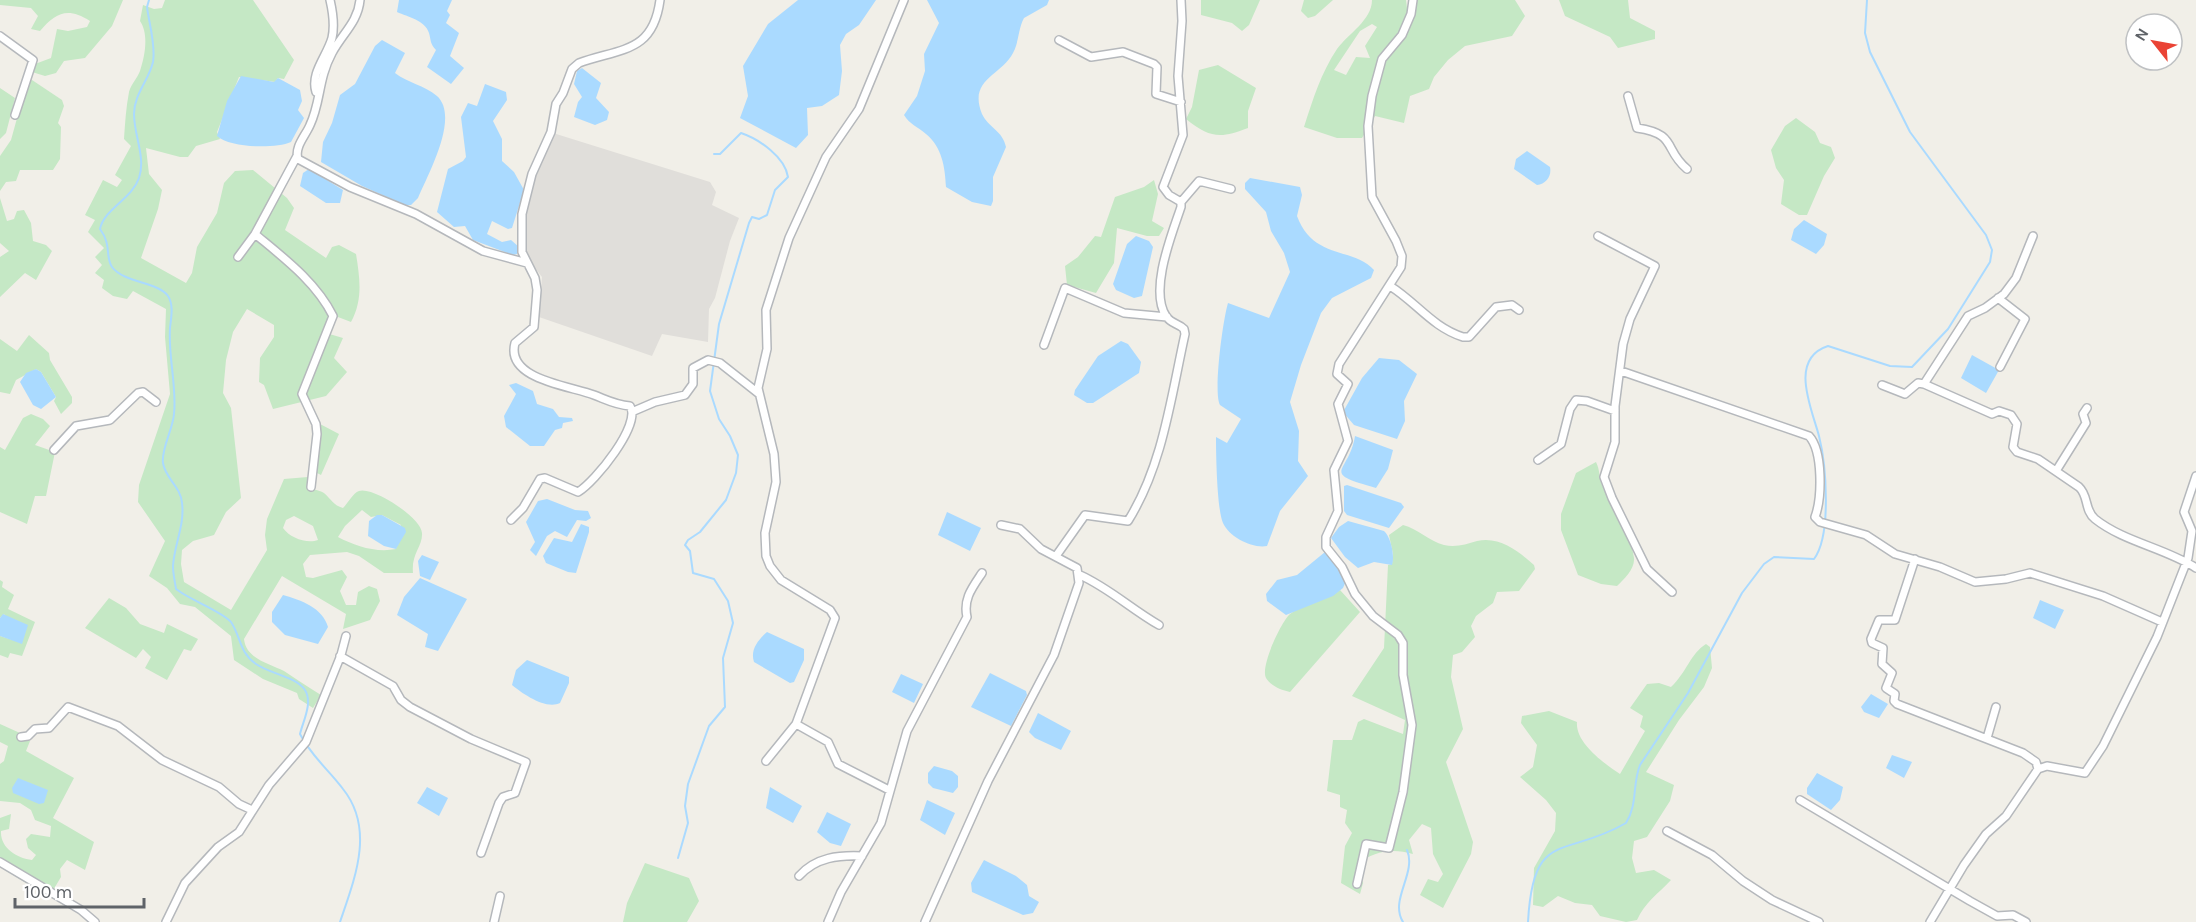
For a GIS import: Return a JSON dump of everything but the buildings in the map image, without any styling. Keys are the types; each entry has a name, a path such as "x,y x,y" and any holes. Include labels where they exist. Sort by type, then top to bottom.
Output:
{"street":[{"path":"317,94 314,84 316,75 331,39 334,24 330,0"},
{"path":"238,257 255,234 297,156 297,150 311,124 317,94 332,53 357,16 360,0"},
{"path":"511,520 523,508 540,479 545,478 571,491 578,492 587,487 630,428 633,411 630,406 614,404 594,395 540,379 524,370 513,348 518,340 534,327 537,290 535,278 522,252 522,214 532,174 551,132 556,104 572,69 579,63 632,47 643,40 657,18 660,0"},
{"path":"766,761 796,724 835,618 830,610 781,580 770,566 766,556 765,533 776,482 774,454 758,393 758,379 767,349 766,310 777,267 826,157 859,109 904,0"},
{"path":"1181,0 1182,21 1178,76 1183,135 1162,186 1169,195 1181,202"},
{"path":"1357,884 1366,844 1389,848 1403,792 1412,724 1403,675 1403,643 1398,635 1373,616 1355,594 1342,567 1326,547 1326,537 1338,511 1335,466 1348,441 1338,404 1348,384 1337,374 1340,364 1401,267 1402,256 1372,197 1368,126 1372,96 1382,59 1407,25 1413,0"},
{"path":"0,36 33,60 15,115"},
{"path":"1059,40 1091,57 1123,52 1155,64 1157,67 1156,94 1180,102"},
{"path":"1628,96 1637,128 1659,132 1673,148 1675,157 1687,169"},
{"path":"297,156 302,162 416,214 483,251 526,263"},
{"path":"1056,556 1085,514 1128,521 1144,493 1162,442 1185,334 1180,325 1171,323 1160,301 1160,284 1181,202 1199,181 1231,189"},
{"path":"255,234 288,261 326,302 333,316 302,394 316,424 317,434 311,487"},
{"path":"1598,236 1655,267 1626,331 1615,411 1615,442 1605,470 1606,484 1647,569 1672,592"},
{"path":"1924,384 1968,316 1985,308 1998,298 2016,278 2033,236"},
{"path":"1390,285 1410,299 1428,319 1467,338 1497,307 1512,305 1519,310"},
{"path":"1044,345 1065,288 1124,313 1167,317"},
{"path":"1998,298 2025,319 2000,368"},
{"path":"633,411 655,402 685,395 693,384 693,368 708,360 720,363 758,393"},
{"path":"1621,371 1809,436 1818,453 1820,497 1815,517 1820,522 1866,535 1888,551 1981,583 2030,573 2103,596 2162,622"},
{"path":"1882,385 1905,394 1918,383 1924,384 1992,414 2000,411 2011,415 2017,424 2013,447 2017,452 2038,459 2084,491 2087,510 2100,523 2196,568"},
{"path":"54,450 76,426 110,420 138,393 143,392 156,402"},
{"path":"1538,460 1561,444 1570,410 1576,400 1581,399 1615,411"},
{"path":"2056,471 2085,423 2083,414 2087,408"},
{"path":"1930,922 1986,834 2001,822 2038,769 2054,767 2081,774 2090,768 2162,622 2186,562 2192,542 2192,531 2184,512 2196,476"},
{"path":"925,922 988,782 1054,655 1080,575 1077,568 1033,544 1020,529 1001,525"},
{"path":"1915,559 1895,620 1879,620 1871,639 1872,643 1883,648 1882,664 1892,673 1886,688 1896,694 1894,701 1898,704 2023,753 2036,762 2038,769"},
{"path":"828,922 841,892 881,823 908,731 967,617 964,607 967,596 982,573"},
{"path":"1080,575 1102,584 1136,612 1159,625"},
{"path":"166,922 185,883 218,848 239,832 252,810 306,741 346,636"},
{"path":"340,656 393,686 401,700 410,707 471,739 526,762 515,793 503,797 499,803 481,853"},
{"path":"1987,738 1996,706"},
{"path":"21,737 28,736 35,729 49,728 68,707 118,726 162,760 219,787 239,804 252,810"},
{"path":"796,724 828,742 838,764 889,790"},
{"path":"1800,800 1997,916 2013,915 2026,922"},
{"path":"1667,831 1712,855 1743,881 1772,900 1819,922"},
{"path":"799,876 821,861 842,855 862,856"},
{"path":"0,862 81,910 95,922"},
{"path":"494,922 500,896"}],"shaded area":[{"path":"553,133 710,182 716,192 712,205 739,218 730,241 715,298 709,309 708,342 662,334 652,356 539,317 542,277 525,255 525,214 535,177"}],"green space":[{"path":"0,0 123,0 112,26 85,58 64,61 56,73 45,76 32,72 35,64 51,58 57,29 68,31 87,27 90,21 69,13 51,19 40,31 31,29 38,16 31,8 0,5"},
{"path":"165,0 253,0 294,60 284,79 278,78 275,82 239,77 217,132 220,139 196,146 188,157 146,148 149,174 162,190 141,258 186,283 192,273 197,247 217,213 224,183 235,171 253,170 287,198 294,208 285,230 326,258 332,247 339,245 356,254 359,281 359,297 351,322 338,317 330,319 326,333 343,338 334,358 347,372 326,396 273,409 264,385 259,382 260,358 274,337 274,325 247,309 233,332 226,360 223,393 231,408 241,498 226,512 214,535 193,541 182,550 181,564 184,582 231,610 267,550 265,535 267,519 284,479 308,477 309,487 324,493 335,504 343,508 359,491 374,493 405,511 420,526 422,533 413,573 384,573 359,556 347,552 310,555 303,564 306,577 313,578 342,570 347,577 340,591 346,605 356,605 358,592 369,586 377,589 380,601 370,620 343,629 346,614 282,576 244,639 246,646 254,656 284,671 321,695 313,708 299,699 297,693 263,679 234,660 231,636 195,607 180,604 167,588 149,576 165,541 138,502 139,485 170,394 165,337 166,309 133,291 127,299 113,296 102,288 104,280 95,273 102,265 95,257 104,248 88,232 95,220 85,215 103,180 117,187 122,180 115,175 131,146 124,139 129,92 140,71 145,52 144,32 140,21 143,5 154,9 162,8","holes":["362,510 371,517 382,515 401,525 396,549 366,548 338,537 345,526","294,516 313,526 318,540 304,541 286,532 283,528 286,520"]},
{"path":"1201,0 1260,0 1249,25 1242,31 1232,23 1201,15"},
{"path":"1304,0 1333,0 1315,16 1308,18 1301,11"},
{"path":"1372,0 1406,0 1407,8 1416,0 1515,0 1525,16 1512,36 1465,46 1448,60 1434,77 1429,89 1410,96 1404,123 1375,116 1362,138 1337,138 1304,127 1318,86 1331,58 1364,20","holes":["1372,24 1377,27 1365,46 1370,58 1356,57 1346,75 1334,70 1360,31"]},
{"path":"1559,0 1628,0 1630,18 1655,31 1655,39 1618,48 1610,37 1565,16"},
{"path":"1218,65 1256,88 1248,111 1248,128 1222,135 1202,130 1186,119 1192,107 1199,70"},
{"path":"32,80 62,100 64,106 58,123 61,127 60,159 53,170 20,170 16,181 6,182 0,191 0,156 11,140 27,82"},
{"path":"0,88 15,98 6,133 0,139"},
{"path":"1796,118 1815,132 1820,143 1831,147 1835,158 1824,176 1807,215 1799,215 1781,204 1784,180 1776,168 1771,150 1785,126"},
{"path":"1154,180 1158,194 1152,221 1164,228 1159,236 1147,236 1117,228 1114,263 1096,293 1067,285 1065,266 1078,257 1095,236 1101,237 1115,197 1144,187"},
{"path":"0,198 7,221 14,219 17,211 24,210 31,223 33,241 46,245 52,251 36,280 25,273 0,297 0,257 9,251 0,243"},
{"path":"29,335 49,353 50,360 72,397 72,403 61,414 54,401 56,397 41,372 36,369 16,380 10,394 0,392 0,339 17,351"},
{"path":"31,414 43,419 50,426 35,445 55,452 46,496 35,496 27,524 0,512 0,447 5,450 23,418"},
{"path":"320,424 339,434 321,475 315,472"},
{"path":"1596,462 1602,485 1629,539 1634,558 1631,570 1617,586 1601,584 1578,575 1561,530 1561,514 1576,473"},
{"path":"1403,525 1448,546 1485,540 1501,543 1522,555 1534,565 1535,569 1519,591 1497,592 1493,603 1476,616 1471,626 1475,637 1462,652 1453,655 1451,677 1463,729 1446,762 1473,842 1471,854 1443,908 1420,895 1428,879 1438,882 1443,874 1433,854 1431,828 1422,824 1409,840 1413,854 1398,851 1384,852 1370,856 1357,864 1363,883 1360,894 1341,883 1345,846 1352,833 1345,823 1347,810 1340,807 1340,795 1327,791 1333,740 1352,740 1358,722 1364,719 1403,734 1405,720 1352,696 1384,648 1388,565 1392,564 1393,554 1389,535"},
{"path":"0,580 3,582 2,587 14,595 8,609 35,622 22,656 10,653 8,658 0,655 0,636 22,643 4,614 0,618"},
{"path":"1340,590 1360,612 1290,692 1273,685 1266,678 1266,664 1272,645 1286,619 1296,610"},
{"path":"109,598 126,608 140,624 164,633 167,624 198,639 191,651 184,649 167,680 145,668 151,657 143,649 136,658 85,628"},
{"path":"1706,644 1710,647 1712,668 1704,687 1679,720 1646,772 1674,785 1670,801 1647,837 1634,841 1632,858 1636,873 1654,870 1671,880 1648,903 1637,920 1626,922 1600,916 1592,905 1575,903 1558,896 1543,907 1533,905 1534,868 1555,831 1556,813 1546,800 1520,777 1533,767 1537,745 1521,723 1522,716 1549,711 1577,722 1581,738 1586,745 1599,759 1620,774 1645,731 1640,727 1643,716 1630,708 1647,684 1659,683 1671,687 1696,653"},
{"path":"0,724 20,733 30,741 26,751 74,778 53,818 94,842 85,870 67,860 60,869 61,877 49,897 0,867 0,818 11,814 9,829 1,831 6,847 21,857 32,860 36,855 28,848 26,839 31,834 50,837 51,826 35,820 31,810 20,803 0,801 0,764 4,761 8,746 0,742"},
{"path":"645,863 689,878 699,901 687,922 623,922 627,903"}],"water":[{"path":"399,0 452,0 447,11 450,15 446,23 459,33 450,56 464,68 451,84 427,67 436,50 429,33 420,22 397,12"},
{"path":"798,0 876,0 859,25 846,34 840,45 842,71 839,95 822,106 807,108 808,135 796,148 740,118 748,96 743,66 768,24"},
{"path":"927,0 1049,0 1047,5 1024,18 1013,53 1008,61 982,85 979,93 982,114 1002,137 1006,147 993,177 991,206 972,202 946,187 943,165 936,145 904,115 917,96 925,71 924,54 939,23"},
{"path":"382,40 405,53 395,73 432,92 443,105 444,131 440,146 418,198 411,205 405,205 362,186 321,162 323,142 332,123 340,95 355,84 375,46"},
{"path":"582,68 601,83 596,98 609,112 607,120 595,125 574,117 578,102 582,97 574,84 577,71"},
{"path":"241,76 274,82 278,78 300,90 302,101 298,110 304,118 291,142 275,146 253,146 232,143 217,136 227,101"},
{"path":"485,84 506,92 507,100 493,121 502,139 502,161 514,172 524,190 512,228 508,229 492,221 487,234 502,242 511,240 519,247 517,254 513,255 473,240 465,226 454,227 437,212 448,169 466,157 461,117 468,103 477,106"},
{"path":"1527,151 1550,167 1549,176 1543,183 1537,185 1514,169 1516,159"},
{"path":"309,169 343,190 340,203 326,203 300,186 303,173"},
{"path":"1250,178 1300,187 1302,195 1297,216 1304,230 1313,240 1323,246 1356,258 1374,270 1371,278 1332,298 1321,313 1290,402 1299,431 1298,461 1308,476 1280,511 1267,546 1249,544 1230,533 1226,528 1219,506 1217,468 1216,437 1227,443 1241,419 1220,405 1218,398 1220,356 1228,303 1269,318 1290,272 1284,253 1271,231 1266,212 1245,189 1245,183"},
{"path":"1804,220 1827,234 1824,245 1816,254 1791,240 1794,229"},
{"path":"1136,236 1149,241 1153,247 1142,296 1134,298 1116,290 1113,284 1127,244"},
{"path":"1121,341 1128,344 1141,362 1139,373 1093,403 1087,403 1074,395 1098,356"},
{"path":"1972,355 1999,370 1986,393 1961,378"},
{"path":"1379,358 1399,360 1417,374 1404,401 1405,421 1397,439 1354,425 1343,412 1362,378"},
{"path":"36,369 41,372 56,397 41,409 33,405 20,382 26,373"},
{"path":"516,383 533,391 537,404 553,409 559,417 572,418 573,421 563,423 562,428 555,430 544,446 530,446 506,427 504,416 516,394 509,385"},
{"path":"1355,436 1393,450 1388,469 1376,488 1342,475"},
{"path":"1347,485 1401,503 1404,507 1389,528 1347,515 1344,511 1344,486"},
{"path":"547,499 575,510 588,511 591,518 586,521 577,520 567,537 555,531 547,536 536,556 530,550 535,542 526,522 538,501"},
{"path":"947,512 981,528 970,551 938,535"},
{"path":"377,515 382,515 405,528 406,532 396,549 384,546 368,536 369,521"},
{"path":"1348,521 1384,531 1392,547 1392,565 1374,562 1358,568 1345,557 1331,538 1339,527"},
{"path":"581,524 589,527 589,532 576,573 546,563 543,556 554,538 572,542"},
{"path":"1325,552 1329,553 1346,581 1343,588 1333,596 1286,615 1267,601 1266,594 1277,580 1297,575"},
{"path":"422,555 439,562 430,580 420,576 418,561"},
{"path":"420,578 467,599 438,651 425,647 428,634 397,615 404,597"},
{"path":"283,595 304,602 325,620 328,627 318,644 285,635 272,622 272,612"},
{"path":"2040,600 2064,610 2055,629 2033,618"},
{"path":"3,614 28,625 22,644 0,636 0,618"},
{"path":"767,632 804,649 804,660 794,682 790,683 754,662 753,653 756,646"},
{"path":"527,660 569,677 569,683 560,703 554,705 542,703 512,685 516,670"},
{"path":"990,673 1026,691 1027,695 1011,726 971,707"},
{"path":"901,674 923,684 914,703 892,692"},
{"path":"1871,694 1888,704 1879,718 1864,712 1861,707"},
{"path":"1038,713 1071,731 1061,750 1035,738 1029,732"},
{"path":"1892,755 1912,762 1904,778 1886,768"},
{"path":"934,766 952,771 958,776 958,787 953,793 933,788 928,783 928,773"},
{"path":"1817,773 1843,787 1840,800 1831,810 1807,794 1807,788"},
{"path":"18,778 48,790 44,803 39,804 13,793 12,788"},
{"path":"427,787 448,798 439,816 417,803"},
{"path":"770,787 802,806 793,823 766,808"},
{"path":"927,800 955,813 945,835 920,820"},
{"path":"827,812 851,824 841,846 830,843 817,832"},
{"path":"984,860 1016,876 1027,885 1029,896 1039,902 1033,913 1023,915 972,892 971,883"}],"waterway":[{"path":"149,0 147,7 154,56 136,100 134,114 141,170 131,192 107,216 100,229 106,240 112,267 124,276 163,291 171,303 170,339 175,403 163,463 179,492 183,511 173,566 176,589 227,618 246,654 256,664 301,685 307,695 308,706 300,734 309,749 338,782 353,804 358,820 359,854 340,922"},
{"path":"1528,922 1531,892 1537,872 1545,859 1569,845 1604,834 1626,823 1634,802 1640,765 1688,693 1742,593 1764,564 1774,557 1814,559 1820,548 1825,517 1825,481 1822,448 1806,386 1809,362 1816,352 1828,346 1890,366 1912,367 1948,329 1990,262 1992,250 1986,235 1910,132 1870,52 1865,33 1867,0"},
{"path":"678,858 688,823 685,806 688,784 709,726 725,707 723,658 733,623 728,601 714,579 693,573 690,551 685,545 688,540 700,532 726,500 736,473 738,455 719,419 710,391 719,324 749,223 752,217 759,219 767,215 775,190 788,177 777,156 756,140 741,133 720,154 714,154"},
{"path":"1403,922 1399,905 1409,868 1407,850"}]}
